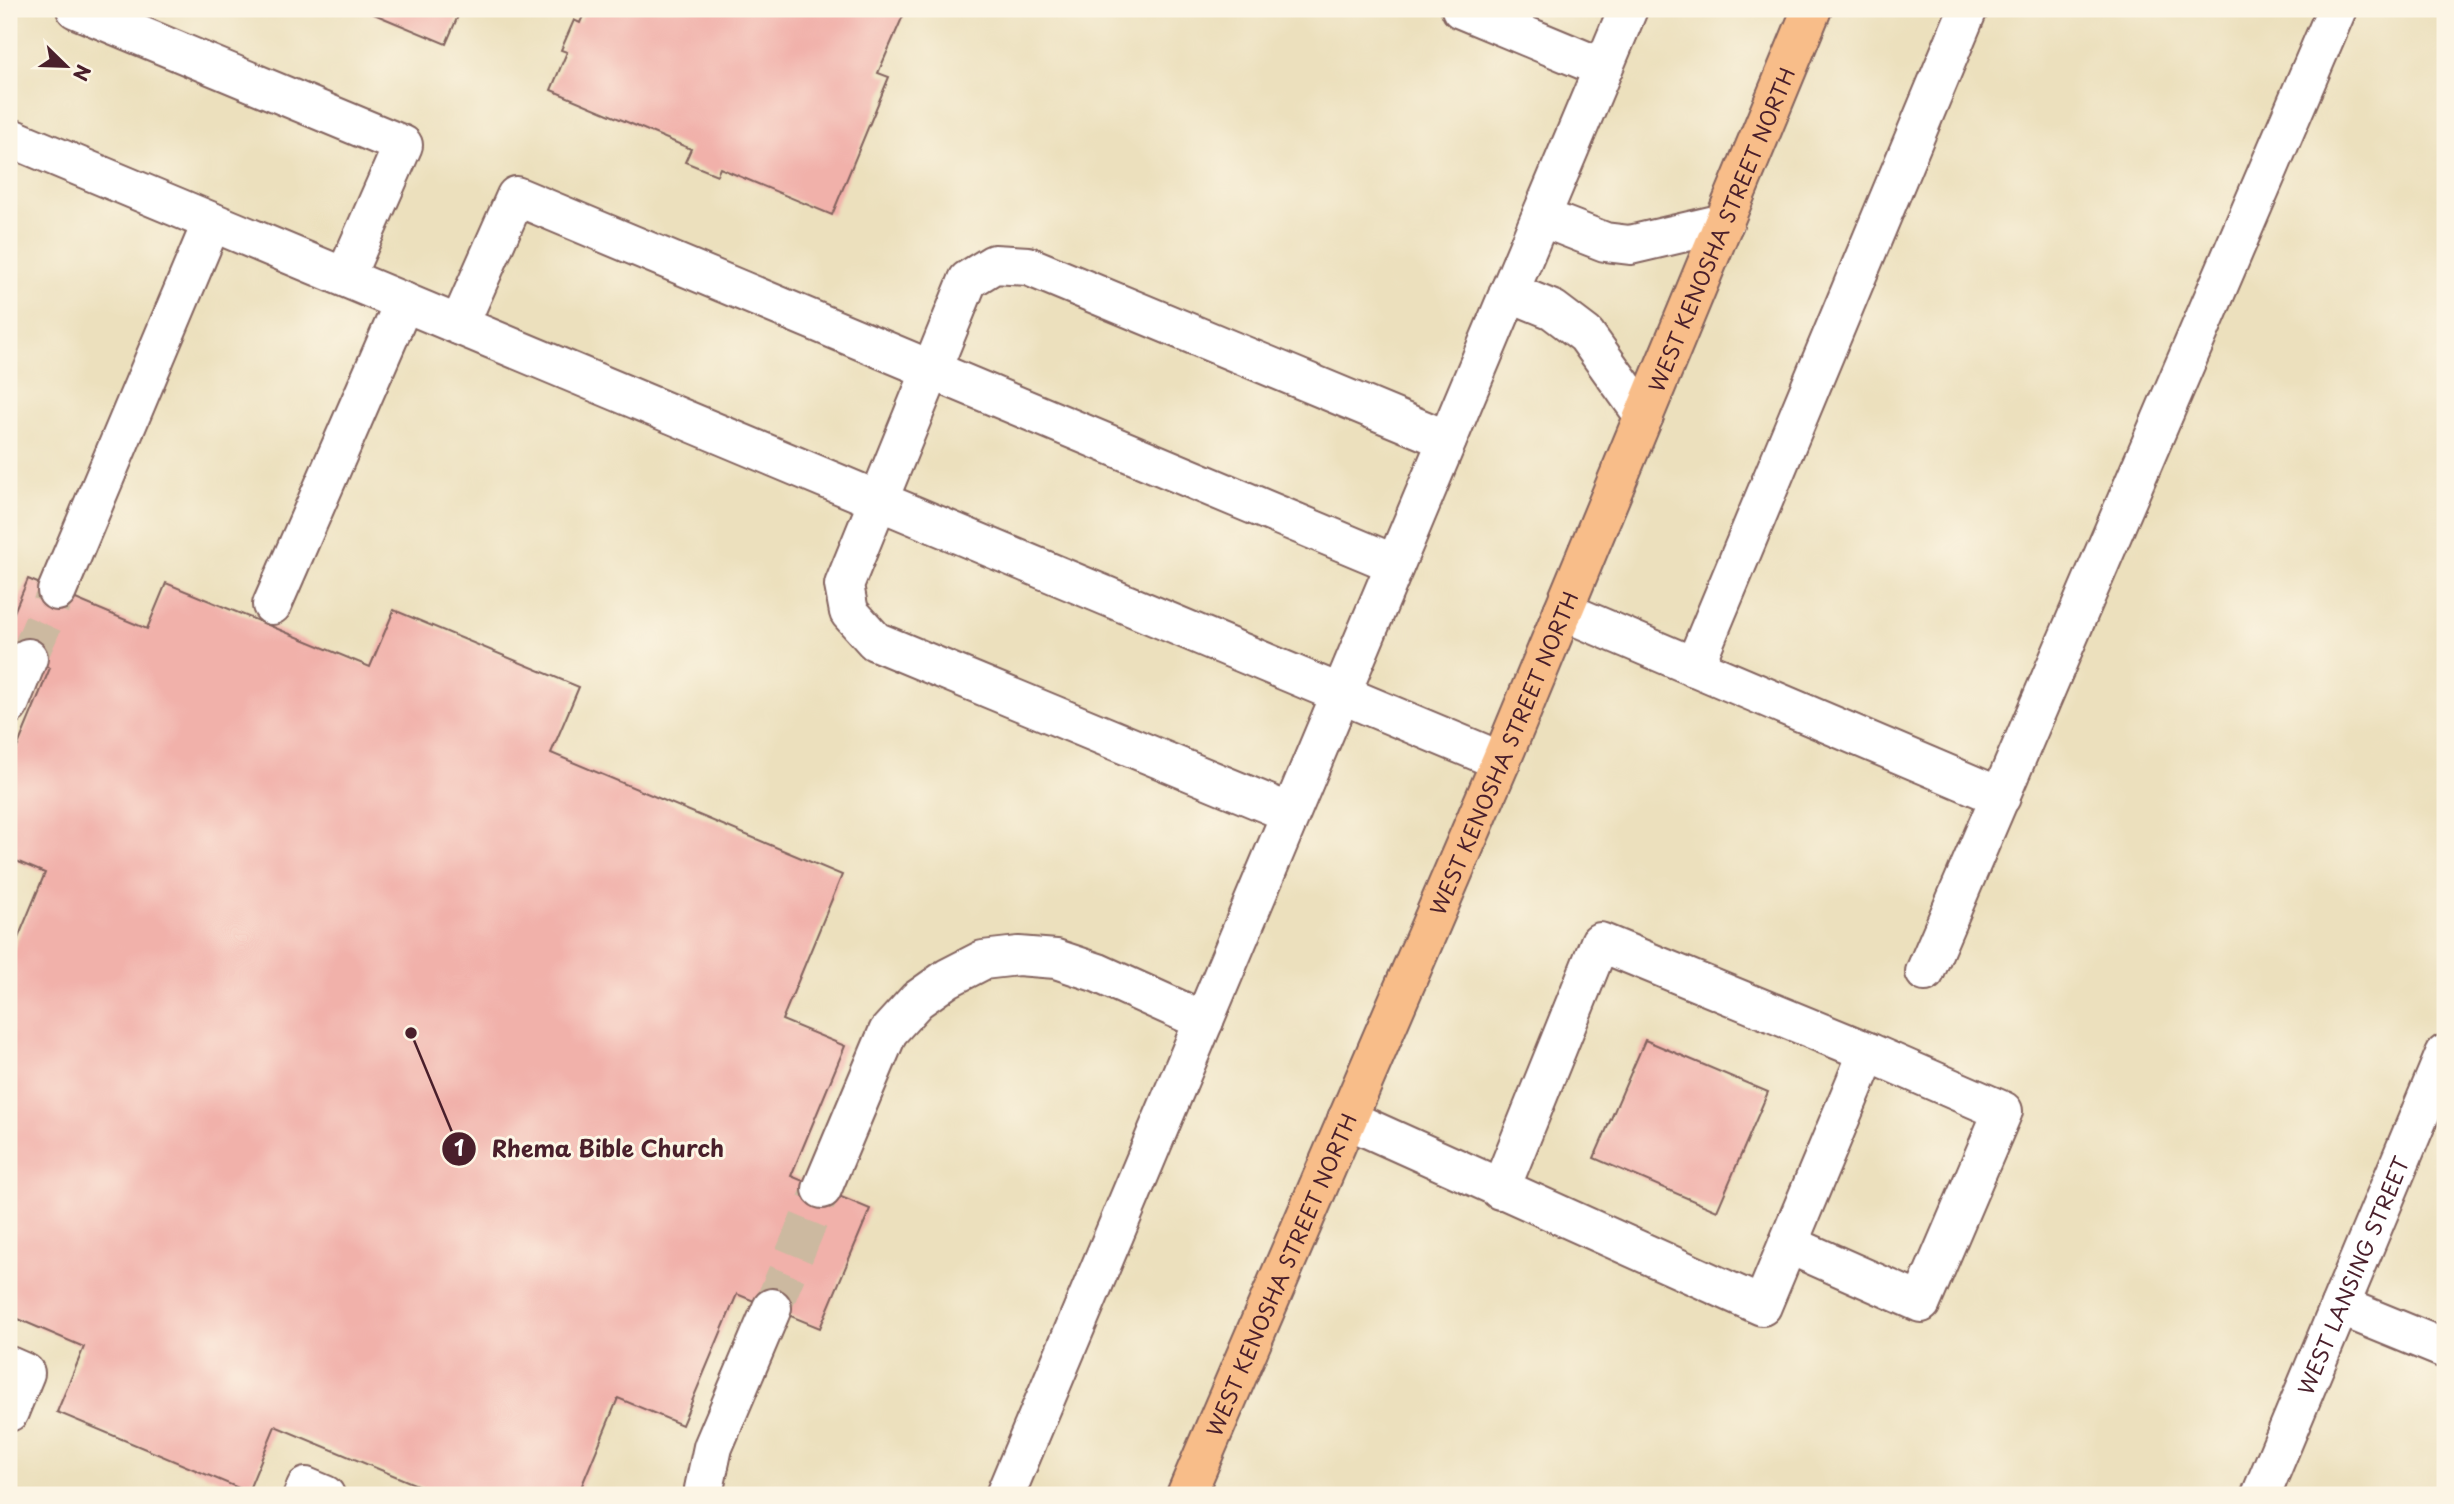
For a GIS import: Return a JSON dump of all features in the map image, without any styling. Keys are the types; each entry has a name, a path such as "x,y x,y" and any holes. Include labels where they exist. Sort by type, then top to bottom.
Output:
{"main road":[{"name":"WEST KENOSHA STREET NORTH","path":"1186,1495 1501,761 1812,9"}],"street":[{"path":"76,9 404,145 345,277"},
{"path":"1461,9 1603,68"},
{"path":"1004,1495 1628,9"},
{"path":"1694,667 1968,9"},
{"path":"1926,972 2337,9"},
{"path":"9,137 1501,761"},
{"path":"459,325 516,196 1395,564"},
{"path":"1541,216 1605,242 1630,245 1724,223"},
{"path":"57,591 212,222"},
{"path":"1290,813 875,640 849,612 844,584 968,280 994,264 1028,266 1447,440"},
{"path":"1509,292 1553,310 1586,335 1644,416"},
{"path":"272,605 404,302"},
{"path":"1563,611 2001,797"},
{"path":"9,705 28,658"},
{"path":"1500,1189 1600,942 1868,1052 2003,1111 1921,1303 1788,1244"},
{"path":"822,1189 888,1032 917,1000 948,978 984,960 1018,956 1056,959 1098,973 1203,1021"},
{"path":"1347,1119 1762,1306 1868,1052"},
{"name":"WEST LANSING STREET","path":"2261,1495 2445,1054"},
{"path":"2340,1306 2445,1349"},
{"path":"705,1495 713,1447 772,1308"},
{"path":"9,1366 25,1373 9,1412"},
{"path":"303,1495 306,1488 325,1495"}],"building":[{"path":"362,9 461,9 446,44"},
{"path":"586,9 906,9 878,73 889,77 832,215 720,168 717,175 685,162 691,149 551,90 567,52 561,50 574,20 580,23"},
{"path":"28,579 147,629 166,583 370,667 394,610 579,687 551,753 842,875 782,1020 845,1046 791,1176 870,1209 820,1328 737,1294 682,1425 618,1398 578,1495 441,1495 275,1426 248,1492 57,1412 84,1347 9,1315 9,960 45,873 9,858 9,767 50,668 9,650 9,624"},
{"path":"1645,1040 1768,1092 1717,1211 1594,1158"}],"tunnel":[{"path":"28,658 57,591"},
{"path":"772,1308 822,1189"}],"place":[{"name":"Rhema Bible Church","path":"411,1033"}]}
